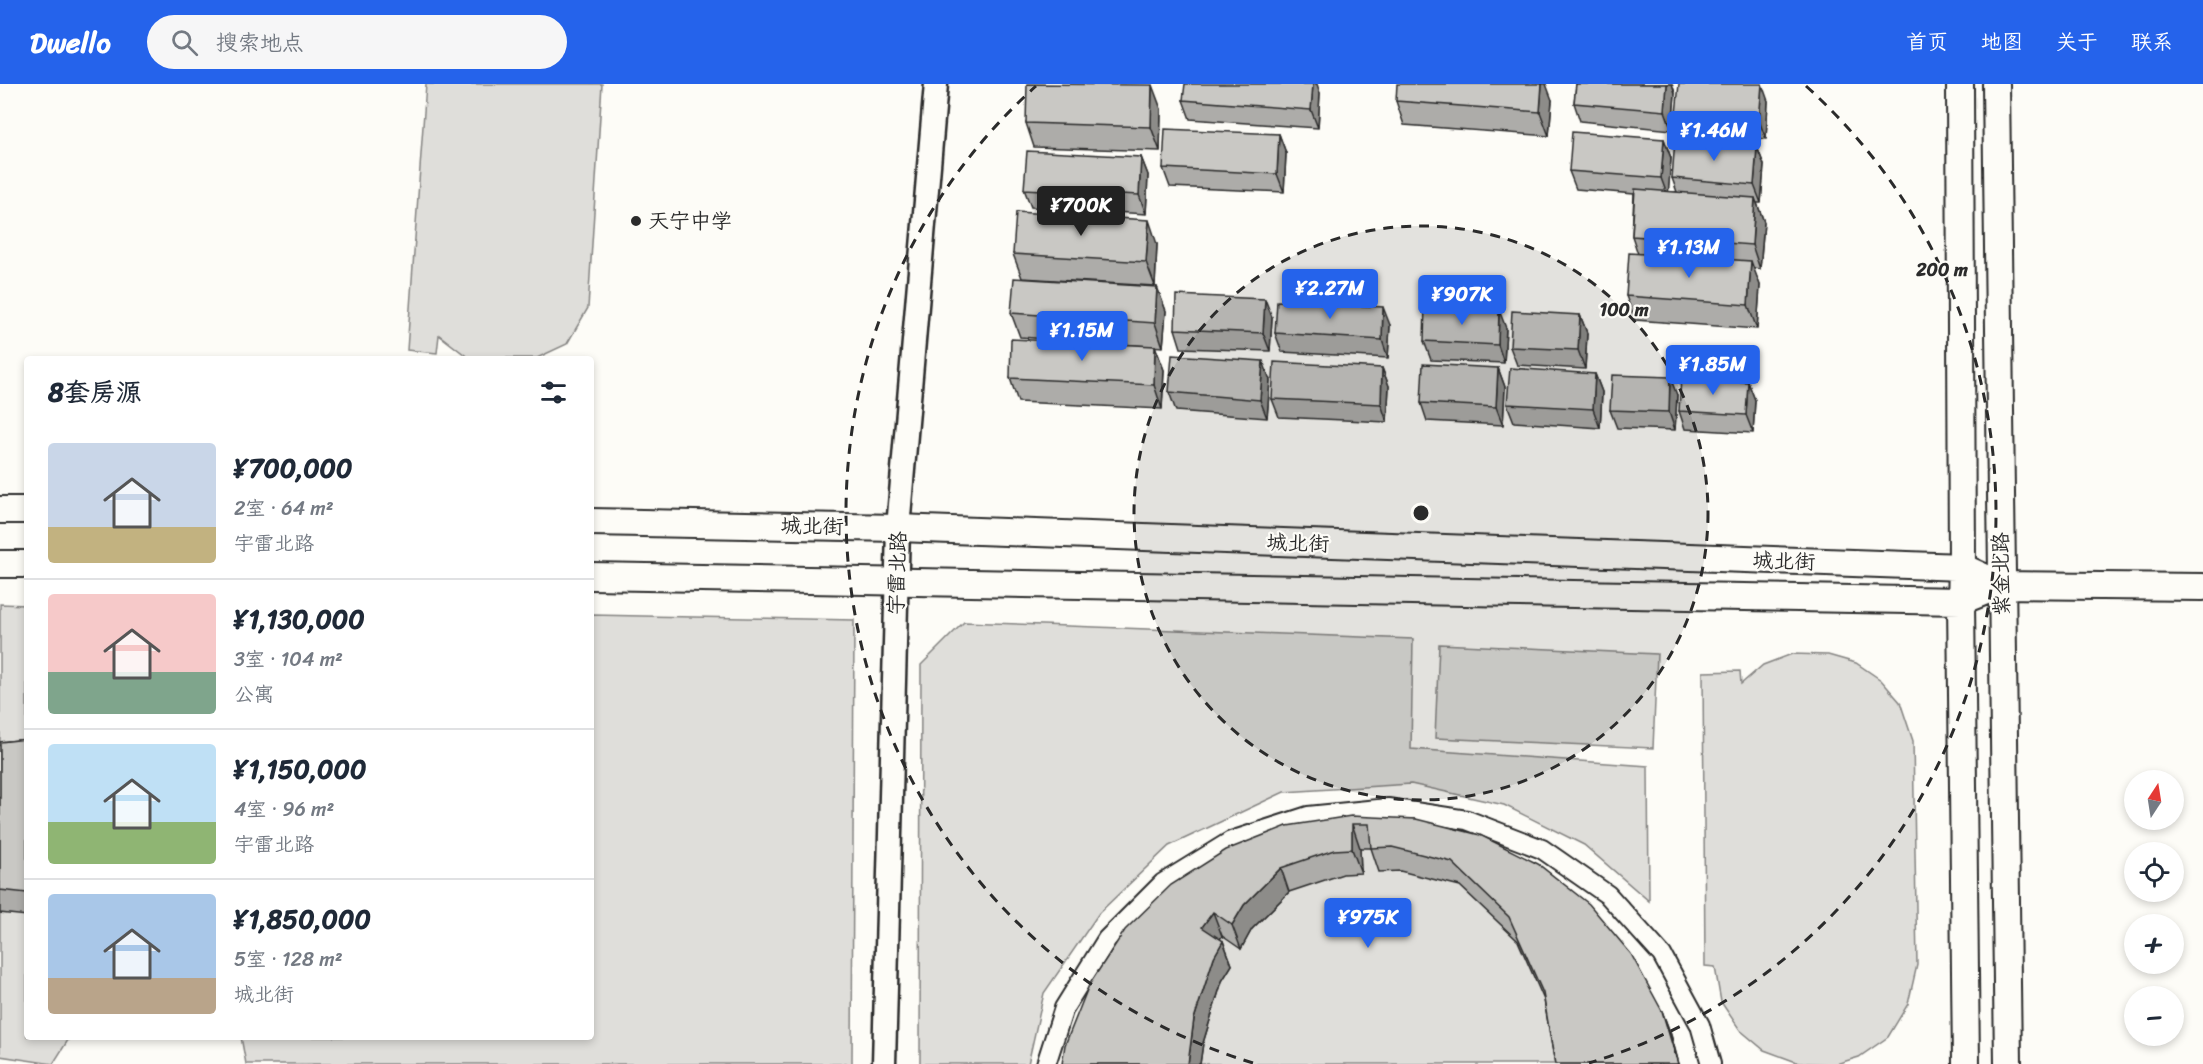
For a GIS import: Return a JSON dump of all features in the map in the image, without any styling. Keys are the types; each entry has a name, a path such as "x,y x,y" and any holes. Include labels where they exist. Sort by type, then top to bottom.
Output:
{"main road":[{"name":"紫金北路","path":"1960,84 1961,601 1966,1064"},
{"name":"紫金北路","path":"1996,84 2008,1064"},
{"path":"0,510 24,510"},
{"name":"城北街","path":"594,522 898,528 1962,567 2001,585"},
{"path":"0,564 24,564"},
{"name":"城北街","path":"594,576 1961,601 2001,585 2203,587"}],"street":[{"name":"宇雷北路","path":"884,1064 898,528 936,84"},
{"path":"1046,1064 1064,1008 1107,939 1163,883 1231,841 1308,816 1388,808 1467,820 1542,849 1608,895 1662,955 1700,1025 1711,1064"}],"shaded area":[{"path":"426,84 602,84 588,308 567,344 541,356 466,356 439,335 437,353 407,350"},
{"path":"0,604 24,605 24,1040 68,1040 53,1064 0,1056"},
{"path":"594,615 854,620 852,1064 246,1064 242,1040 594,1040"},
{"path":"964,622 1413,639 1411,749 1648,766 1649,901 1584,845 1504,805 1411,784 1284,792 1169,846 1099,913 1044,993 1028,1064 920,1064 921,665"},
{"path":"1439,644 1657,654 1653,748 1435,738"},
{"path":"1792,654 1828,655 1856,663 1881,680 1900,702 1913,741 1917,965 1908,1004 1888,1037 1859,1057 1836,1064 1799,1063 1764,1050 1740,1030 1721,1002 1715,967 1705,966 1703,672 1740,671 1741,684 1763,665"},
{"path":"1425,843 1679,1064 1076,1064 1295,850"}],"building":[{"path":"1027,84 1152,85 1151,127 1026,123"},
{"path":"1185,84 1313,84 1311,110 1183,100"},
{"path":"1397,84 1542,84 1540,112 1396,101"},
{"path":"1576,84 1667,84 1665,111 1574,103"},
{"path":"1679,84 1762,84 1759,121 1676,114"},
{"path":"1165,129 1279,134 1277,174 1163,168"},
{"path":"1572,132 1664,139 1661,178 1569,171"},
{"path":"1675,140 1757,147 1754,185 1672,178"},
{"path":"1027,151 1141,157 1139,195 1024,189"},
{"path":"1635,189 1755,198 1752,245 1632,236"},
{"path":"1016,212 1149,220 1146,262 1013,254"},
{"path":"1629,253 1751,261 1748,305 1626,296"},
{"path":"1014,278 1157,287 1155,323 1011,313"},
{"path":"1176,295 1265,299 1263,333 1175,329"},
{"path":"1277,301 1383,307 1382,340 1275,333"},
{"path":"1425,306 1499,310 1498,345 1424,341"},
{"path":"1512,311 1580,315 1578,350 1510,347"},
{"path":"1011,339 1155,346 1154,385 1010,378"},
{"path":"1172,355 1263,361 1260,400 1169,392"},
{"path":"1274,362 1382,368 1381,404 1272,399"},
{"path":"1423,364 1498,368 1496,407 1421,403"},
{"path":"1510,368 1595,374 1593,409 1507,404"},
{"path":"1612,375 1670,377 1669,412 1610,410"},
{"path":"1681,378 1748,382 1746,415 1679,411"},
{"path":"24,739 24,893 0,890 0,742"},
{"path":"1351,816 1416,819 1480,835 1538,864 1589,904 1631,954 1662,1011 1678,1064 1555,1064 1543,993 1509,917 1452,862 1392,847 1371,848 1369,824 1352,824 1352,849 1334,850 1281,868 1244,905 1232,925 1213,912 1202,927 1223,941 1214,957 1194,1019 1188,1064 1062,1064 1065,1045 1089,985 1125,930 1171,885 1226,850 1287,826"}],"place":[{"name":"天宁中学","path":"636,221"}]}
